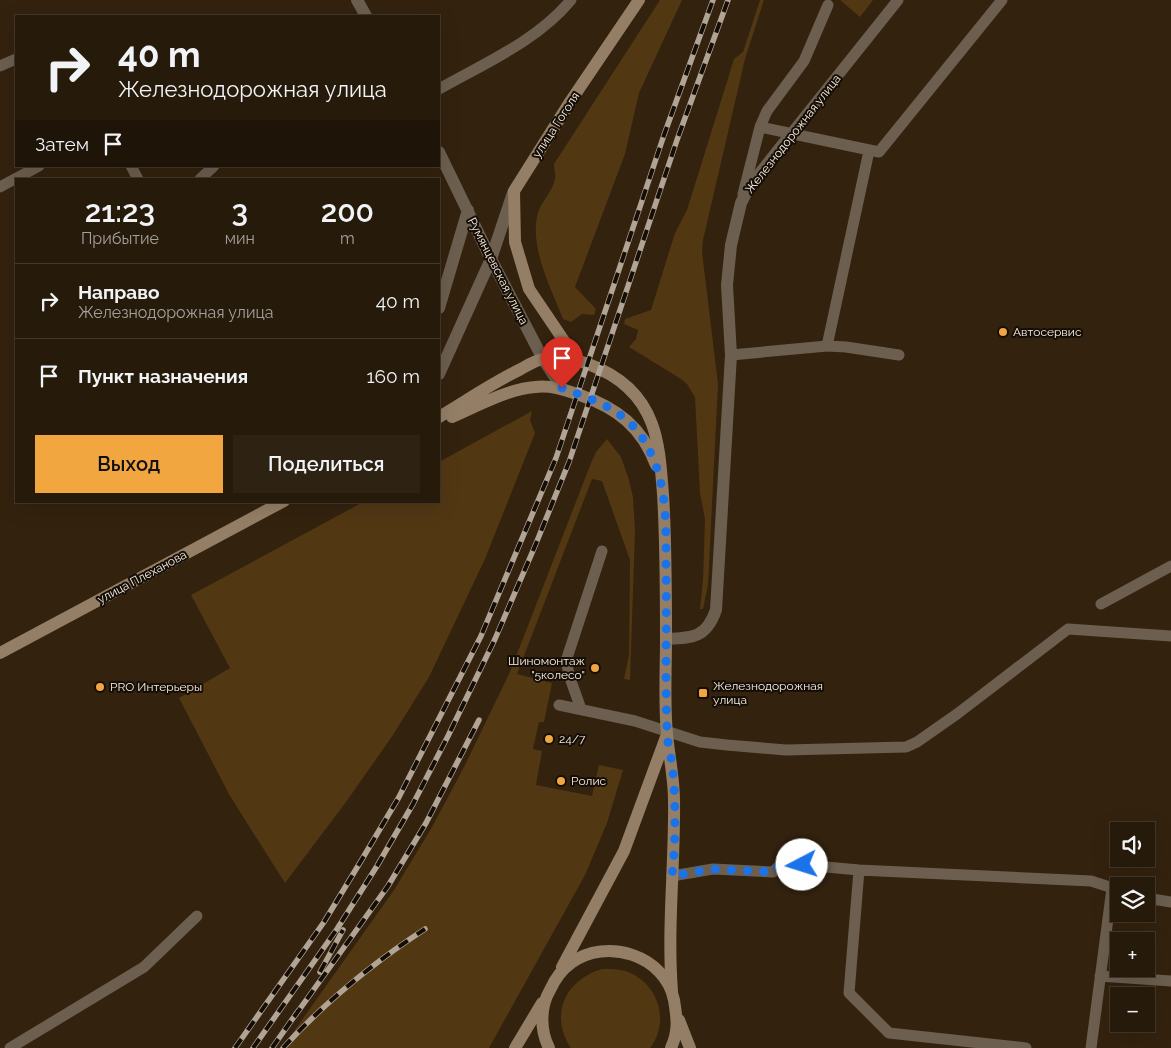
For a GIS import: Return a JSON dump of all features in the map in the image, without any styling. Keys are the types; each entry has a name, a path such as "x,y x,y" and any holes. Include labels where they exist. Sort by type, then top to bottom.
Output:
{"main road":[{"name":"улица Гоголя","path":"514,191 570,102 639,0"},
{"name":"Румянцевская улица","path":"514,191 515,242 530,289 578,360"},
{"path":"440,417 510,374 543,359 562,357 578,360 603,369 627,386 644,408 657,440 666,537 667,733 672,764 674,797 674,862 669,954 672,991 681,1028 690,1048"},
{"path":"440,422 516,391 548,386 562,388 600,402 625,418 640,436 652,455 663,489"},
{"name":"улица Плеханова","path":"0,652 280,503"},
{"path":"515,1048 546,997 624,851 667,733"},
{"path":"558,975 571,963 588,954 606,951 624,952 649,963 662,975 672,991"},
{"path":"546,997 543,1006 542,1026 549,1048"},
{"path":"671,1048 677,1031 678,1015"}],"street":[{"path":"357,0 365,15"},
{"name":"Железнодорожная улица","path":"666,638 698,636 712,622 716,610 731,355 727,285 730,245 741,203 749,187 791,134"},
{"name":"Румянцевская улица","path":"440,154 491,259 543,359 562,388"},
{"name":"улица Гоголя","path":"440,372 491,259 514,191"},
{"path":"440,305 468,210"}],"lane":[{"path":"440,88 524,41 558,15 571,0"},
{"name":"Железнодорожная улица","path":"791,134 898,0"},
{"path":"760,127 879,152 1002,0"},
{"path":"741,203 760,127 767,111 804,61 828,5"},
{"path":"0,66 15,59"},
{"path":"827,346 870,151"},
{"path":"17,178 37,167"},
{"path":"201,178 213,167"},
{"path":"0,187 15,179"},
{"path":"731,355 827,346 898,355"},
{"path":"581,709 566,661 602,551"},
{"path":"1102,604 1171,566"},
{"path":"559,705 635,721 667,733 700,742 786,750 906,747 917,742 957,714 1068,629 1171,636"},
{"path":"672,876 712,869 773,872 782,863 859,870 1091,881 1110,887"},
{"path":"859,870 849,993 889,1033 1026,1048"},
{"path":"1155,899 1171,902"},
{"path":"10,1048 144,967 197,916"},
{"path":"1091,1048 1100,976 1110,918"},
{"path":"1100,976 1171,981"}],"shaded area":[{"path":"660,0 682,0 639,93 625,154 575,287 596,309 594,315 582,314 571,322 563,319 547,280 538,251 536,223 539,210 554,183 554,164"},
{"path":"760,0 764,0 745,59 703,240 702,252 718,384 708,585 703,609 700,609 705,519 700,493 695,397 687,384 681,379 629,347 636,339 638,330 624,324 625,319 651,310 675,233 687,210 734,59 743,52"},
{"path":"840,0 873,0 860,17"},
{"path":"532,411 530,420 535,433 485,559 429,677 393,735 346,802 285,883 230,796 179,698 230,668 191,595 361,503 440,503 440,461"},
{"path":"607,439 621,457 633,497 635,531 630,680 624,679 629,655 630,560 602,481 592,479 517,674 552,683 544,722 539,722 533,749 542,751 536,785 592,796 599,765 623,770 607,823 585,875 489,1048 282,1048 394,890 432,827 464,767 510,672 591,463 596,452"},
{"path":"602,969 628,972 645,982 651,990 656,999 660,1019 656,1039 650,1048 571,1048 564,1036 561,1023 561,1011 564,1000 578,981"}],"railway":[{"path":"235,1048 324,922 361,861 399,797 481,636 556,458 664,135 713,0"},
{"path":"253,1048 337,929 377,866 413,804 495,639 569,462 677,140 728,0"},
{"path":"294,1017 388,886 426,823 479,720"},
{"path":"283,1048 350,984 387,955 425,929"},
{"path":"320,972 343,930"},
{"path":"272,1048 298,1011"}],"place":[{"name":"Автосервис","path":"1003,332"},
{"name":"Шиномонтаж \"5колесо\"","path":"595,668"},
{"name":"PRO Интерьеры","path":"100,687"},
{"name":"Железнодорожная улица","path":"703,693"},
{"name":"24/7","path":"549,739"},
{"name":"Ролис","path":"561,781"}],"route":[{"path":"562,388 600,402 625,418 645,442 652,455 663,489 666,537 667,731 674,797 674,862 672,876 712,869 773,872 782,863 802,865"}]}
